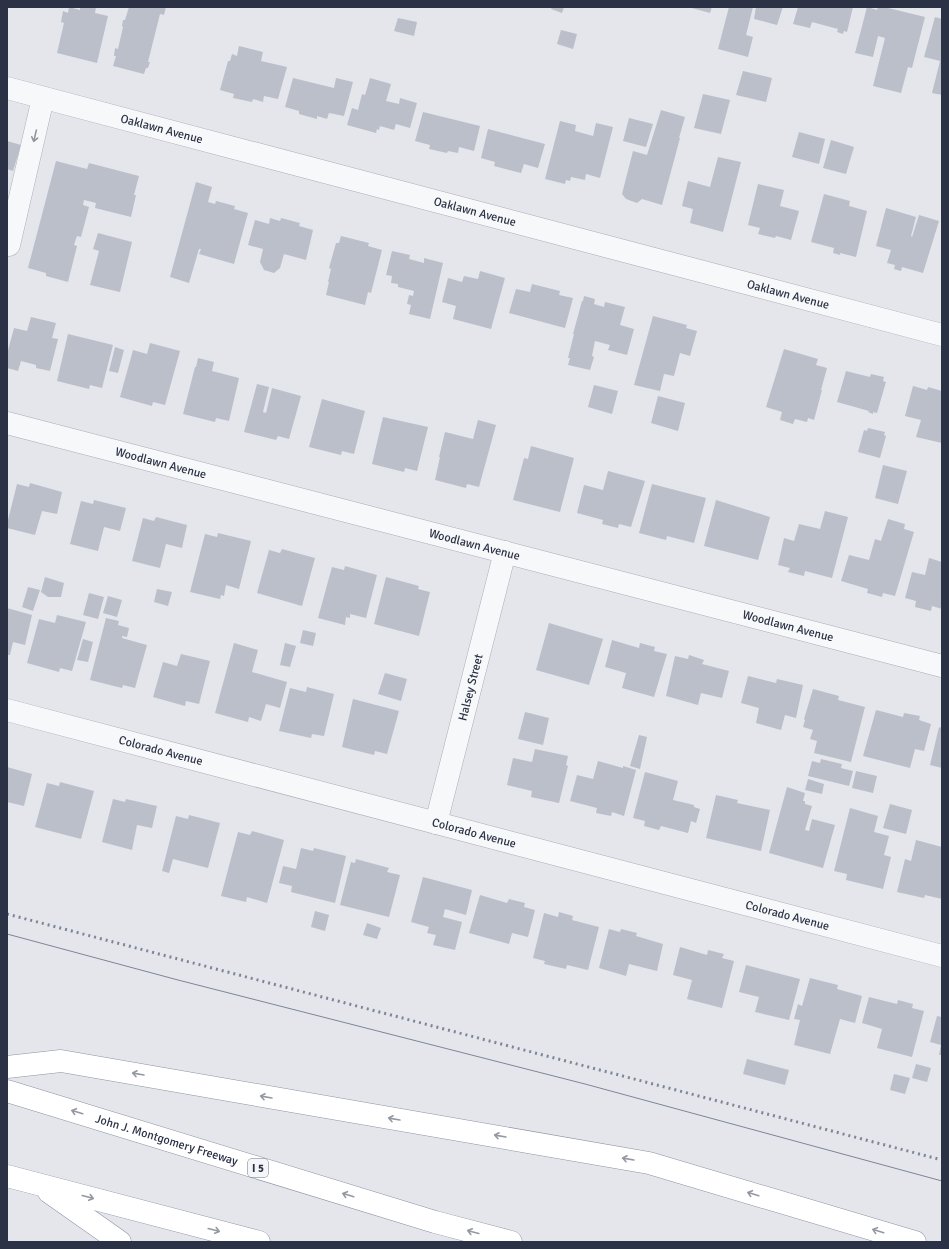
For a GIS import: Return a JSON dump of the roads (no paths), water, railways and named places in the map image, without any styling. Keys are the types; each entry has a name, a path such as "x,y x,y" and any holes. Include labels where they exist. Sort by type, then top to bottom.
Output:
{"highway":[{"path":"7,1067 61,1060 649,1163 915,1242"},
{"name":"John J. Montgomery Freeway","path":"7,1091 435,1222 511,1242"},
{"path":"7,1176 259,1242"},
{"path":"37,1184 120,1242"}],"street":[{"name":"Oaklawn Avenue","path":"7,88 942,335"},
{"path":"7,244 9,245 43,98"},
{"name":"Woodlawn Avenue","path":"7,423 942,666"},
{"name":"Halsey Street","path":"436,823 505,552"},
{"name":"Colorado Avenue","path":"7,710 942,956"}],"tram line":[{"path":"7,934 178,980 585,1084 942,1181"}],"railway":[{"path":"7,914 942,1160"}]}
